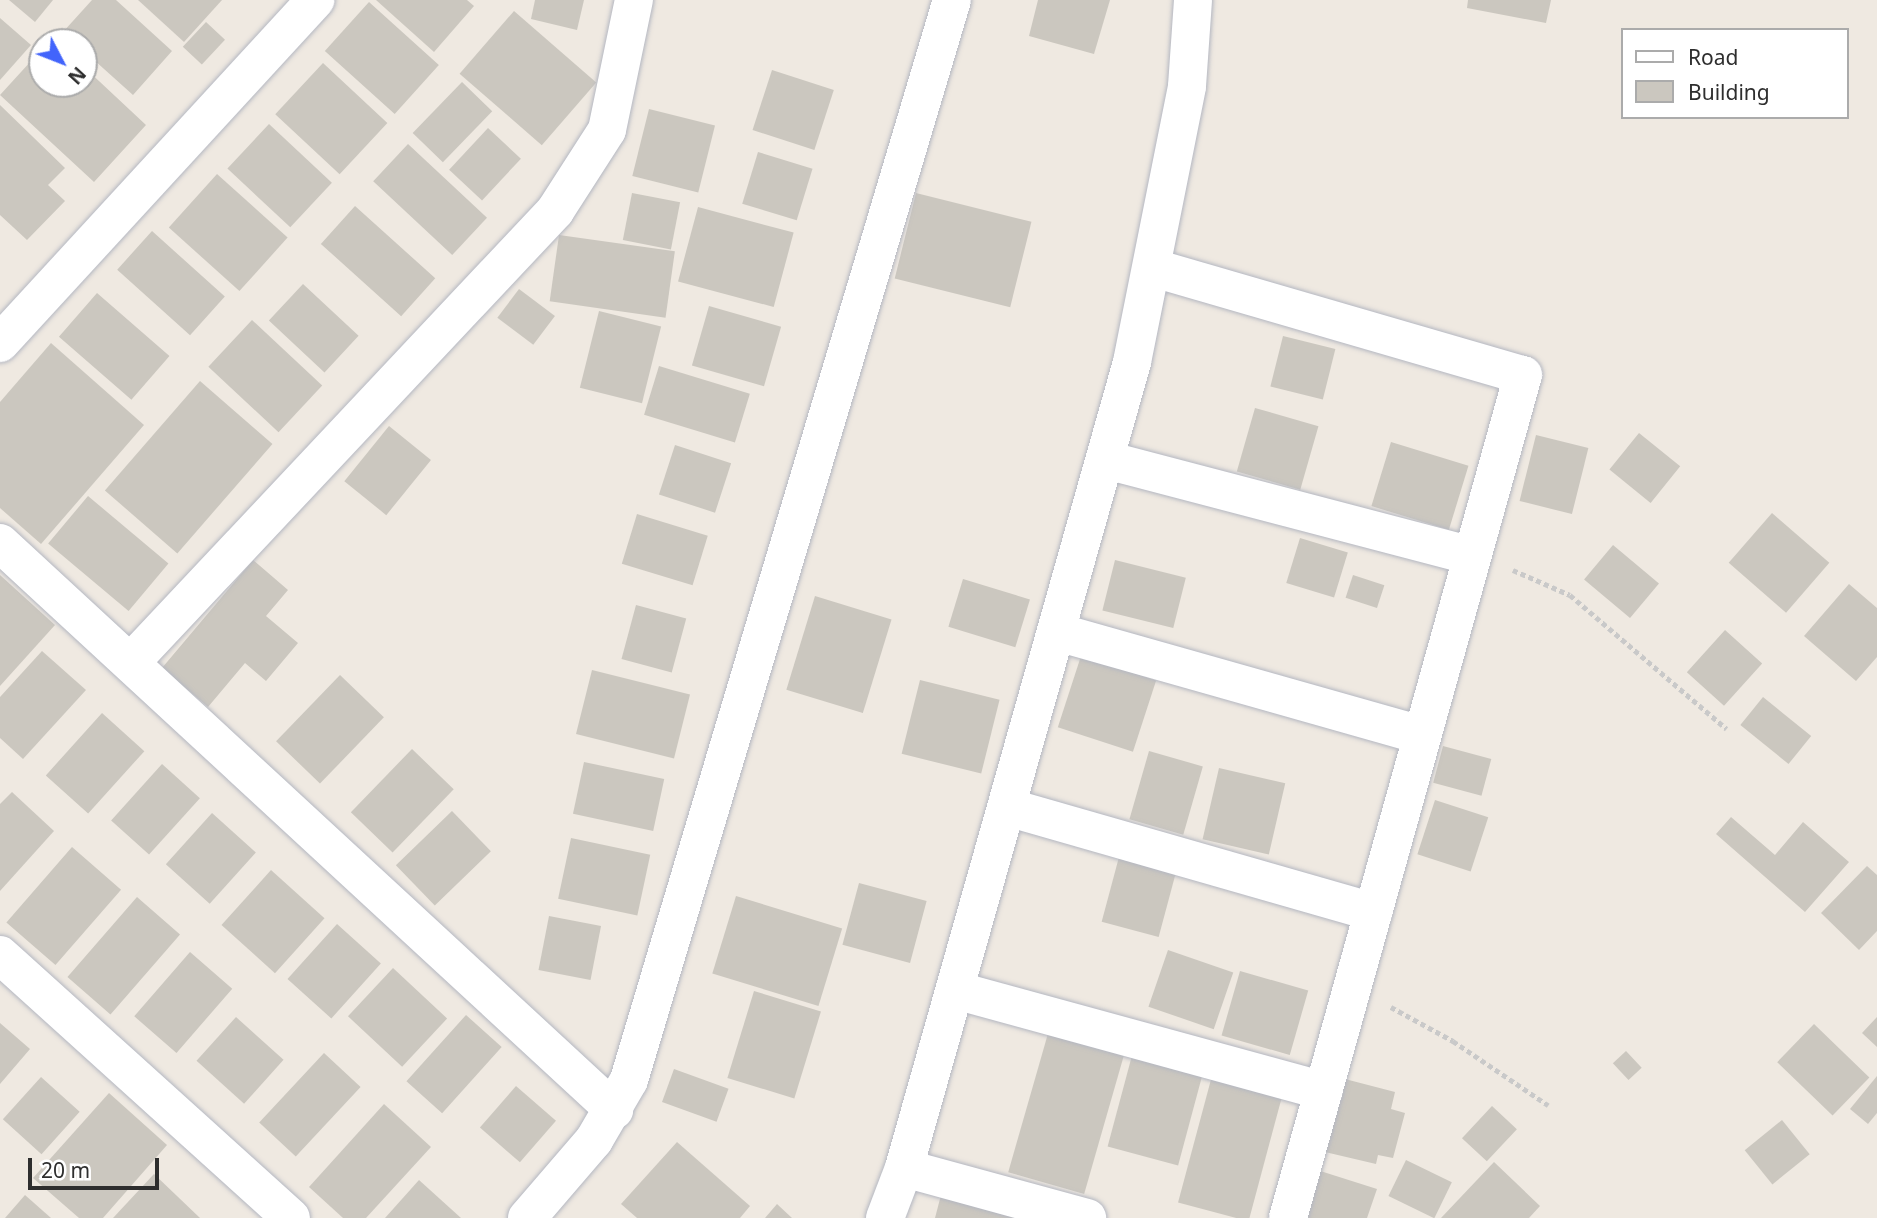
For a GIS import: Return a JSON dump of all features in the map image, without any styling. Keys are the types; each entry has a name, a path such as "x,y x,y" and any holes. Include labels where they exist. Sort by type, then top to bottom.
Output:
{"street":[{"path":"0,343 315,0"},
{"path":"132,661 555,211 607,130 634,0"},
{"path":"527,1218 614,1110 629,1080 952,0"},
{"path":"885,1218 904,1168 1106,460 1154,268 1187,86 1193,0"},
{"path":"1154,268 1523,375 1288,1218"},
{"path":"1106,460 1472,556"},
{"path":"0,543 132,661 614,1110"},
{"path":"1057,632 1422,736"},
{"path":"1007,807 1373,912"},
{"path":"0,955 291,1218"},
{"path":"955,990 1323,1091"},
{"path":"904,1168 1087,1218"}],"path":[{"path":"1472,556 1570,595 1727,729"},
{"path":"1351,989 1418,1020 1548,1105"}],"building":[{"path":"9,0 53,0 35,22"},
{"path":"92,0 116,0 172,51 133,95 98,64 98,28 67,28"},
{"path":"138,0 222,0 184,42"},
{"path":"376,0 467,0 474,6 434,52"},
{"path":"535,0 584,0 577,30 531,19"},
{"path":"1038,0 1110,0 1094,54 1029,36"},
{"path":"1468,0 1551,0 1546,23 1467,8"},
{"path":"369,2 439,65 395,114 325,51"},
{"path":"514,11 596,83 542,145 460,74"},
{"path":"0,18 28,42 28,48 0,80"},
{"path":"206,22 225,40 202,65 183,47"},
{"path":"323,63 387,123 340,174 275,114"},
{"path":"28,64 28,98 98,98 98,80 146,125 94,182 0,95"},
{"path":"772,70 834,90 814,150 753,130"},
{"path":"462,82 492,111 443,162 413,133"},
{"path":"0,105 65,168 48,185 65,201 27,240 0,215"},
{"path":"649,109 715,125 698,192 632,176"},
{"path":"269,124 332,183 290,227 227,169"},
{"path":"488,128 521,159 482,200 449,170"},
{"path":"408,144 487,218 452,255 373,181"},
{"path":"758,152 813,169 797,220 742,204"},
{"path":"217,174 288,238 239,291 169,228"},
{"path":"632,193 680,202 671,249 623,240"},
{"path":"916,193 1031,222 1010,307 895,278"},
{"path":"355,206 435,278 401,316 321,244"},
{"path":"698,207 794,233 774,307 678,281"},
{"path":"152,231 225,297 190,335 117,270"},
{"path":"559,235 675,251 666,318 550,301"},
{"path":"303,284 359,336 324,372 269,321"},
{"path":"519,289 555,316 533,345 497,318"},
{"path":"97,293 169,356 131,400 59,337"},
{"path":"709,306 781,327 764,386 692,366"},
{"path":"599,311 661,326 642,403 580,388"},
{"path":"252,320 322,385 279,432 208,367"},
{"path":"1283,336 1335,349 1323,400 1270,386"},
{"path":"51,343 144,425 41,544 0,508 0,402"},
{"path":"659,366 750,394 735,443 644,415"},
{"path":"200,381 272,444 177,553 105,490"},
{"path":"1255,408 1318,426 1300,490 1237,471"},
{"path":"389,426 431,460 386,515 344,481"},
{"path":"1639,433 1680,466 1651,503 1609,470"},
{"path":"1536,435 1588,448 1572,514 1520,501"},
{"path":"1391,442 1468,466 1449,530 1371,506"},
{"path":"675,445 731,463 715,513 659,494"},
{"path":"88,496 168,563 129,611 48,543"},
{"path":"1772,513 1829,563 1786,613 1729,563"},
{"path":"637,514 708,536 693,585 622,564"},
{"path":"1300,538 1348,553 1334,598 1286,583"},
{"path":"1613,545 1659,584 1630,618 1584,579"},
{"path":"253,560 288,590 266,616 298,643 266,681 245,663 208,707 162,668"},
{"path":"1115,560 1186,578 1173,628 1102,610"},
{"path":"0,575 55,625 0,686"},
{"path":"1353,575 1384,585 1377,608 1346,598"},
{"path":"963,579 1030,599 1015,647 948,627"},
{"path":"1849,584 1877,608 1877,657 1856,681 1804,636"},
{"path":"815,596 892,619 863,713 786,690"},
{"path":"636,605 686,618 672,673 622,659"},
{"path":"1725,630 1762,663 1724,706 1687,672"},
{"path":"42,651 86,690 23,759 0,738 0,697"},
{"path":"1081,656 1156,680 1133,752 1058,727"},
{"path":"592,670 690,694 674,758 576,734"},
{"path":"340,675 384,717 320,784 276,741"},
{"path":"920,680 1000,700 981,774 902,754"},
{"path":"1763,697 1811,736 1789,764 1740,725"},
{"path":"102,713 144,751 88,814 46,775"},
{"path":"1443,746 1491,759 1481,796 1433,783"},
{"path":"412,749 454,789 393,853 351,812"},
{"path":"1149,751 1203,766 1183,835 1129,819"},
{"path":"584,762 664,779 653,831 573,814"},
{"path":"162,764 200,798 149,855 111,820"},
{"path":"1219,768 1285,783 1269,854 1203,839"},
{"path":"12,792 54,831 0,891 0,804"},
{"path":"1435,800 1488,817 1471,872 1417,854"},
{"path":"452,811 491,851 435,905 396,865"},
{"path":"212,813 256,852 210,904 166,864"},
{"path":"1731,817 1775,855 1803,822 1849,862 1805,912 1716,834"},
{"path":"571,838 650,855 637,915 558,899"},
{"path":"72,847 121,890 55,965 6,922"},
{"path":"1119,857 1176,872 1159,937 1102,922"},
{"path":"1867,866 1877,875 1877,931 1859,950 1821,913"},
{"path":"271,870 325,918 275,973 221,925"},
{"path":"859,883 927,901 910,963 842,945"},
{"path":"736,896 842,928 818,1006 712,973"},
{"path":"137,897 180,934 110,1014 67,977"},
{"path":"549,916 601,926 591,980 539,970"},
{"path":"337,924 381,963 331,1018 287,979"},
{"path":"1168,950 1233,972 1214,1029 1148,1007"},
{"path":"190,952 232,989 176,1053 134,1016"},
{"path":"393,968 447,1018 402,1067 348,1016"},
{"path":"1240,971 1308,991 1290,1055 1222,1035"},
{"path":"754,991 821,1011 794,1098 727,1078"},
{"path":"466,1015 502,1047 442,1113 406,1081"},
{"path":"236,1017 284,1060 244,1104 197,1061"},
{"path":"1877,1017 1877,1047 1862,1033"},
{"path":"0,1023 30,1049 0,1084"},
{"path":"1814,1024 1869,1077 1833,1116 1777,1062"},
{"path":"1049,1030 1125,1052 1084,1194 1008,1172"},
{"path":"1134,1048 1205,1067 1178,1165 1108,1147"},
{"path":"1626,1051 1642,1068 1629,1080 1613,1063"},
{"path":"324,1053 361,1087 296,1157 259,1122"},
{"path":"674,1069 729,1089 717,1122 662,1102"},
{"path":"1213,1072 1284,1091 1249,1218 1236,1218 1178,1202"},
{"path":"1877,1076 1877,1113 1868,1124 1850,1109"},
{"path":"41,1077 80,1112 42,1154 3,1119"},
{"path":"1345,1079 1395,1092 1391,1109 1405,1113 1393,1158 1378,1155 1376,1164 1325,1152"},
{"path":"516,1086 556,1121 520,1162 480,1128"},
{"path":"109,1093 167,1145 103,1218 79,1218 33,1178"},
{"path":"384,1104 431,1147 366,1218 343,1218 309,1187"},
{"path":"1492,1106 1517,1129 1487,1161 1462,1138"},
{"path":"1782,1120 1810,1154 1772,1184 1745,1150"},
{"path":"677,1142 750,1206 740,1218 637,1218 621,1204"},
{"path":"1406,1160 1452,1182 1434,1218 1388,1196"},
{"path":"1494,1162 1540,1206 1529,1218 1441,1218"},
{"path":"1314,1169 1377,1189 1367,1218 1299,1218"},
{"path":"154,1174 200,1218 113,1218"},
{"path":"419,1180 461,1218 385,1218"},
{"path":"25,1195 51,1218 5,1218"},
{"path":"941,1195 1015,1218 935,1218"},
{"path":"777,1204 792,1218 765,1218"}]}
